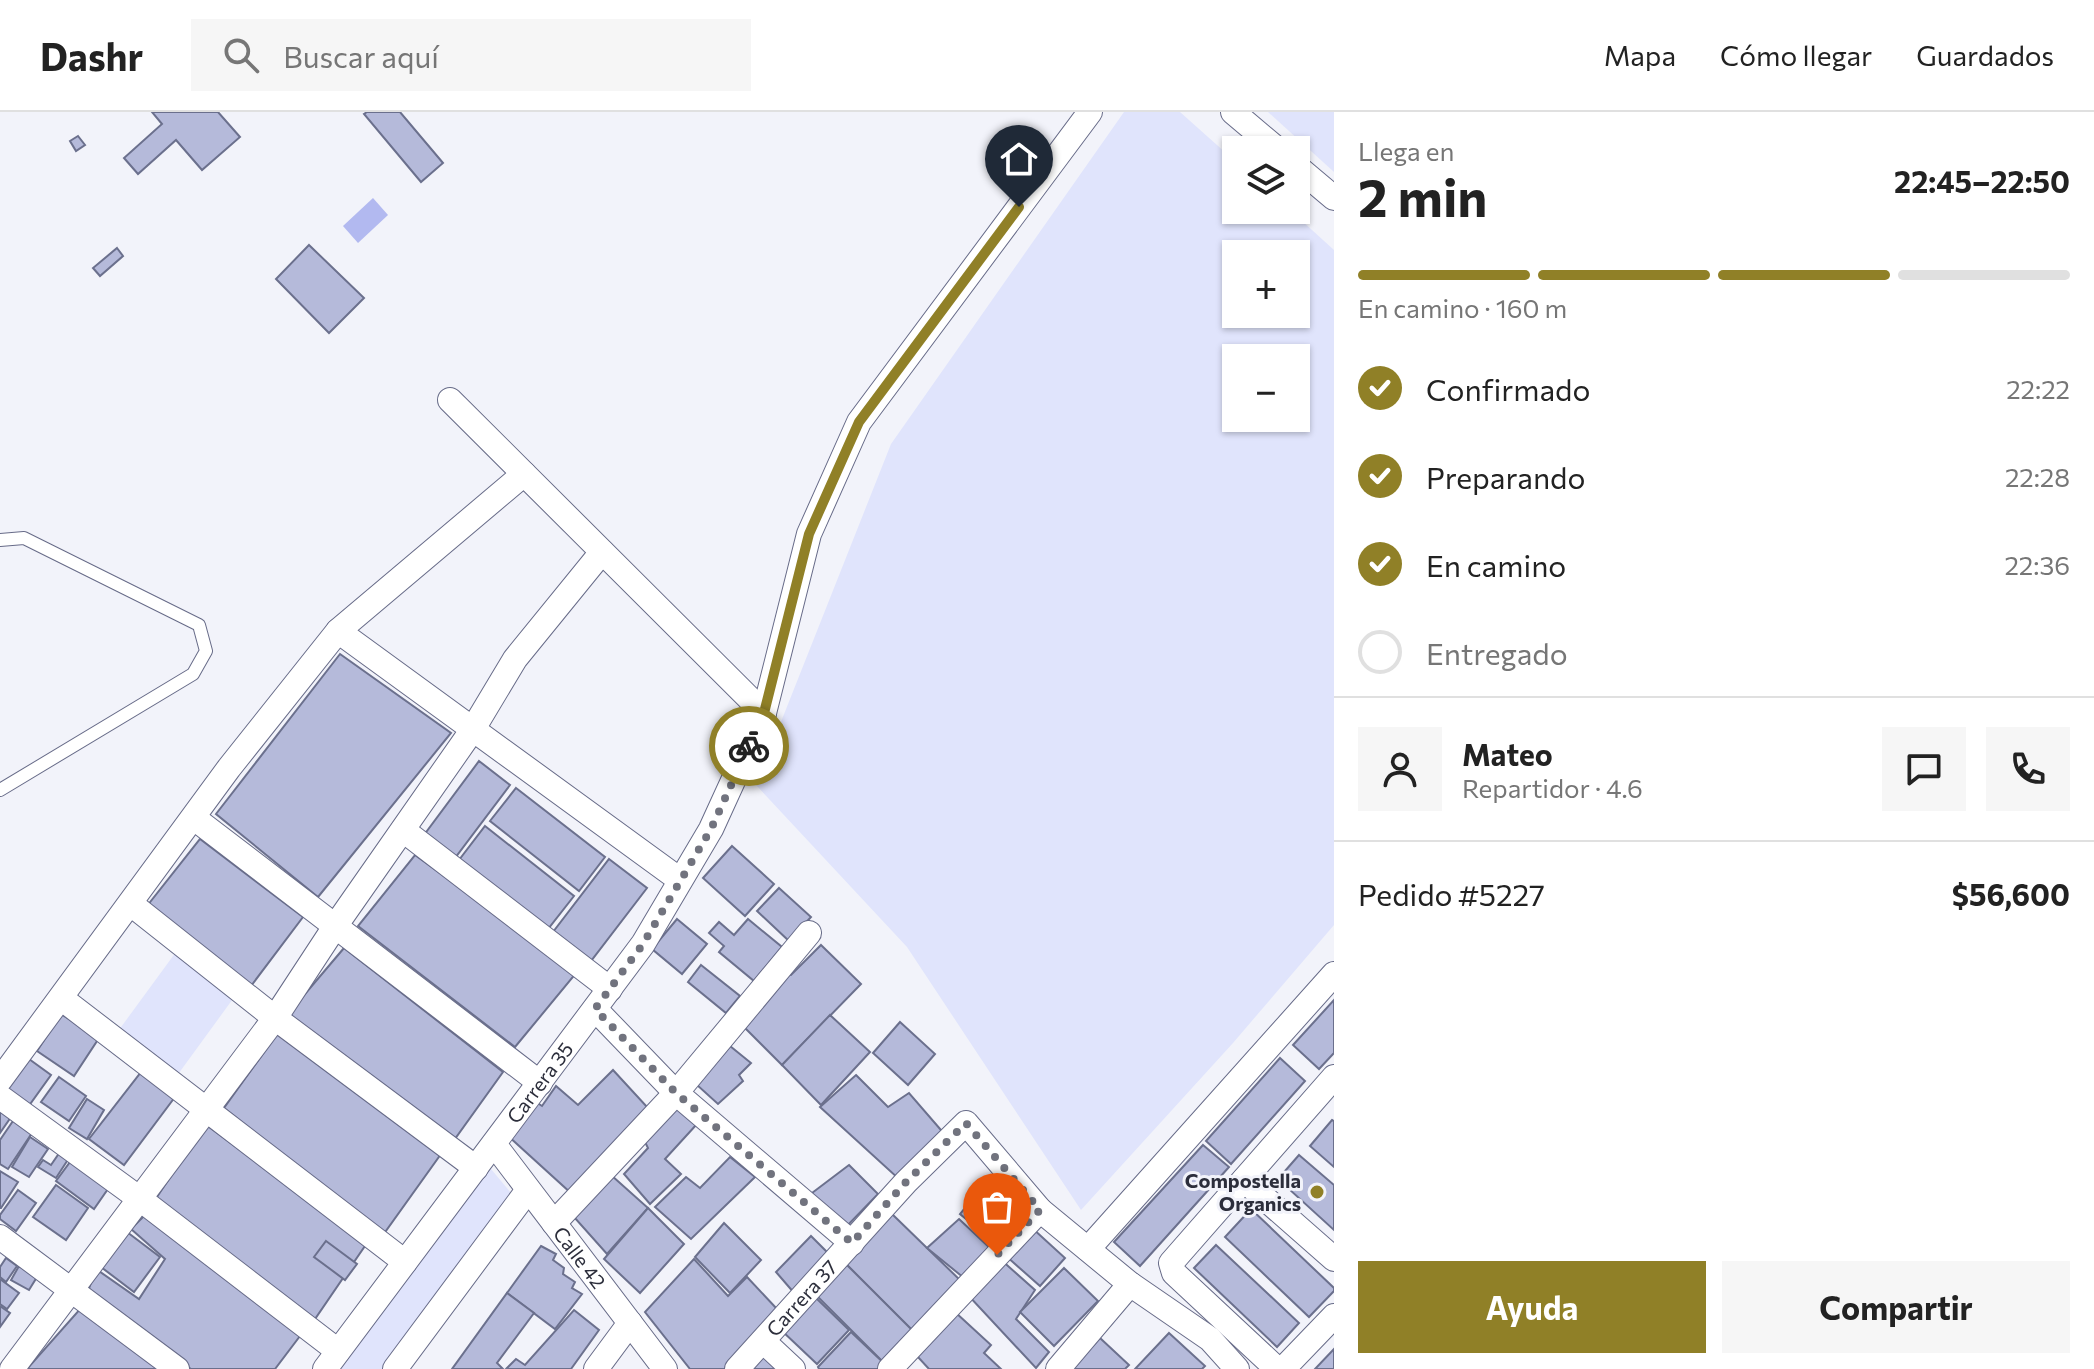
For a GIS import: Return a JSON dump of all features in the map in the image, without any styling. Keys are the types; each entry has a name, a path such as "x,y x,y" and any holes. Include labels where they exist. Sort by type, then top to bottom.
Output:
{"street":[{"name":"Carrera 35","path":"331,1360 643,944 711,829 764,713 809,534 859,422 1090,112"},
{"path":"1233,112 1261,136"},
{"path":"1310,178 1334,198"},
{"path":"450,400 764,713"},
{"path":"0,1080 229,768 338,631 524,474"},
{"path":"12,1369 275,1018 473,729 515,659 602,552"},
{"path":"338,631 680,880"},
{"path":"194,818 540,1083"},
{"path":"403,830 610,989"},
{"path":"131,904 275,1018 476,1168"},
{"path":"554,1223 676,1093 809,933"},
{"path":"1088,1249 1334,974"},
{"path":"61,998 405,1262"},
{"path":"595,1009 676,1093 852,1243"},
{"path":"1332,1084 1171,1263 1174,1273 1280,1369 1334,1316"},
{"path":"0,1097 140,1199 331,1360"},
{"name":"Carrera 37","path":"737,1369 906,1182 966,1123 1040,1210"},
{"name":"Calle 42","path":"494,1144 665,1369"},
{"path":"1244,1180 1334,1259"},
{"path":"395,1369 528,1190"},
{"path":"890,1369 1040,1210 1130,1284 1210,1339 1237,1369"},
{"path":"0,1237 177,1369"},
{"path":"1058,1369 1130,1284"},
{"path":"596,1369 630,1323"},
{"path":"763,1341 793,1369"}],"lane":[{"path":"0,540 24,538 199,625 206,651 193,674 0,790"}],"shaded area":[{"path":"1124,112 1180,112 1222,150 1222,224 1305,224 1334,250 1334,925 1233,1043 1081,1210 907,947 756,785 891,444"},
{"path":"1268,112 1334,112 1334,172 1310,150 1310,136 1294,136"},
{"path":"176,952 235,996 176,1077 116,1034"},
{"path":"486,1163 516,1199 394,1369 331,1369"}],"water":[{"path":"373,198 388,215 358,243 343,226"}],"building":[{"path":"152,112 218,112 240,137 202,170 176,140 138,174 124,158 162,124"},
{"path":"400,112 443,163 421,182 364,114"},
{"path":"78,136 85,145 76,151 70,141"},
{"path":"309,245 364,298 329,333 276,279"},
{"path":"117,248 123,256 100,276 93,268"},
{"path":"340,654 451,733 318,897 216,814"},
{"path":"479,761 510,785 455,858 424,835"},
{"path":"516,788 605,857 579,891 490,821"},
{"path":"485,826 574,896 548,929 459,860"},
{"path":"200,839 303,917 251,986 147,906"},
{"path":"732,846 774,884 745,916 703,878"},
{"path":"415,855 577,972 515,1047 358,926"},
{"path":"609,859 647,888 591,961 553,932"},
{"path":"779,888 811,917 789,941 757,911"},
{"path":"677,919 707,944 682,974 652,949"},
{"path":"748,919 782,947 754,981 719,952 724,946 709,933 719,922 734,935"},
{"path":"821,945 861,984 782,1065 739,1022 786,974 791,975"},
{"path":"344,948 503,1072 452,1143 288,1014"},
{"path":"701,965 740,996 726,1013 688,982"},
{"path":"1334,1000 1334,1053 1319,1069 1293,1045"},
{"path":"61,1014 99,1038 74,1076 37,1051"},
{"path":"830,1015 870,1052 821,1105 782,1065"},
{"path":"900,1022 935,1054 908,1085 873,1053"},
{"path":"279,1031 441,1154 383,1235 224,1108"},
{"path":"730,1046 751,1063 739,1075 743,1081 718,1104 697,1085"},
{"path":"1280,1058 1305,1081 1231,1164 1206,1141"},
{"path":"29,1059 51,1075 28,1107 6,1090"},
{"path":"145,1067 178,1093 124,1165 89,1139"},
{"path":"613,1070 648,1108 572,1194 506,1134 533,1100 542,1106 556,1086 578,1105"},
{"path":"856,1075 888,1107 909,1093 947,1137 900,1180 820,1107"},
{"path":"59,1077 86,1096 69,1121 41,1102"},
{"path":"87,1099 104,1110 87,1139 69,1128"},
{"path":"678,1106 697,1124 665,1159 681,1174 650,1204 624,1174 648,1148 645,1142"},
{"path":"0,1110 11,1117 0,1133"},
{"path":"15,1118 34,1130 8,1169 0,1164 0,1140"},
{"path":"1334,1121 1334,1167 1310,1146"},
{"path":"205,1124 367,1243 315,1319 155,1200"},
{"path":"30,1137 48,1149 29,1177 12,1167"},
{"path":"1203,1145 1229,1167 1140,1266 1114,1242"},
{"path":"60,1152 69,1158 56,1178 38,1167 43,1160 51,1165"},
{"path":"1299,1155 1334,1185 1334,1230 1278,1179"},
{"path":"730,1157 755,1177 691,1239 655,1207 686,1177 700,1188"},
{"path":"73,1158 110,1186 94,1209 56,1181"},
{"path":"849,1165 878,1194 844,1229 808,1196"},
{"path":"0,1171 18,1182 1,1208 0,1208"},
{"path":"611,1175 648,1208 607,1254 574,1217"},
{"path":"56,1185 88,1208 66,1240 33,1217"},
{"path":"18,1190 36,1203 16,1231 0,1219 0,1215"},
{"path":"979,1191 1015,1221 996,1243 960,1214"},
{"path":"648,1208 684,1244 640,1293 604,1259"},
{"path":"1251,1209 1334,1288 1309,1317 1225,1237"},
{"path":"891,1213 963,1283 917,1335 844,1262"},
{"path":"145,1215 300,1336 275,1369 191,1369 87,1294 96,1269 139,1299 165,1259 131,1229"},
{"path":"959,1219 992,1250 964,1278 927,1248"},
{"path":"724,1223 761,1260 730,1293 695,1257"},
{"path":"1031,1227 1065,1258 1040,1286 1006,1256"},
{"path":"127,1232 160,1257 134,1292 101,1267"},
{"path":"811,1236 833,1258 795,1294 776,1272"},
{"path":"326,1241 357,1264 345,1280 314,1257"},
{"path":"1216,1245 1299,1323 1277,1347 1194,1268"},
{"path":"541,1246 556,1254 553,1260 564,1268 563,1274 575,1282 572,1288 582,1294 555,1329 507,1293"},
{"path":"6,1258 17,1266 6,1282 0,1277 0,1267"},
{"path":"999,1258 1035,1290 1016,1319 1049,1352 1036,1368 967,1294"},
{"path":"694,1259 728,1296 747,1277 778,1310 725,1369 690,1369 645,1312"},
{"path":"844,1262 917,1335 886,1365 814,1293"},
{"path":"19,1266 37,1277 29,1290 11,1280"},
{"path":"1064,1268 1098,1301 1054,1346 1020,1312"},
{"path":"0,1279 19,1293 7,1309 0,1304"},
{"path":"507,1293 534,1313 497,1363 503,1369 452,1369"},
{"path":"814,1296 849,1330 817,1364 781,1330"},
{"path":"0,1306 10,1313 0,1327"},
{"path":"81,1308 167,1369 27,1369"},
{"path":"574,1310 599,1330 571,1369 506,1369 516,1359 525,1365"},
{"path":"955,1312 991,1345 984,1353 1001,1369 929,1369 917,1356"},
{"path":"851,1332 889,1368 819,1369"},
{"path":"1169,1333 1205,1366 1202,1369 1135,1369"},
{"path":"1100,1338 1129,1365 1125,1369 1071,1369"},
{"path":"1334,1349 1334,1369 1315,1369"},
{"path":"766,1352 782,1369 749,1369"}],"way so far":[{"path":"749,746 711,829 643,944 595,1009 676,1093 852,1243 906,1182 966,1123 1040,1210 997,1255"}],"place":[{"name":"Compostella Organics","path":"1317,1192"}],"route":[{"path":"749,746 764,713 809,534 859,422 1019,207"}]}
